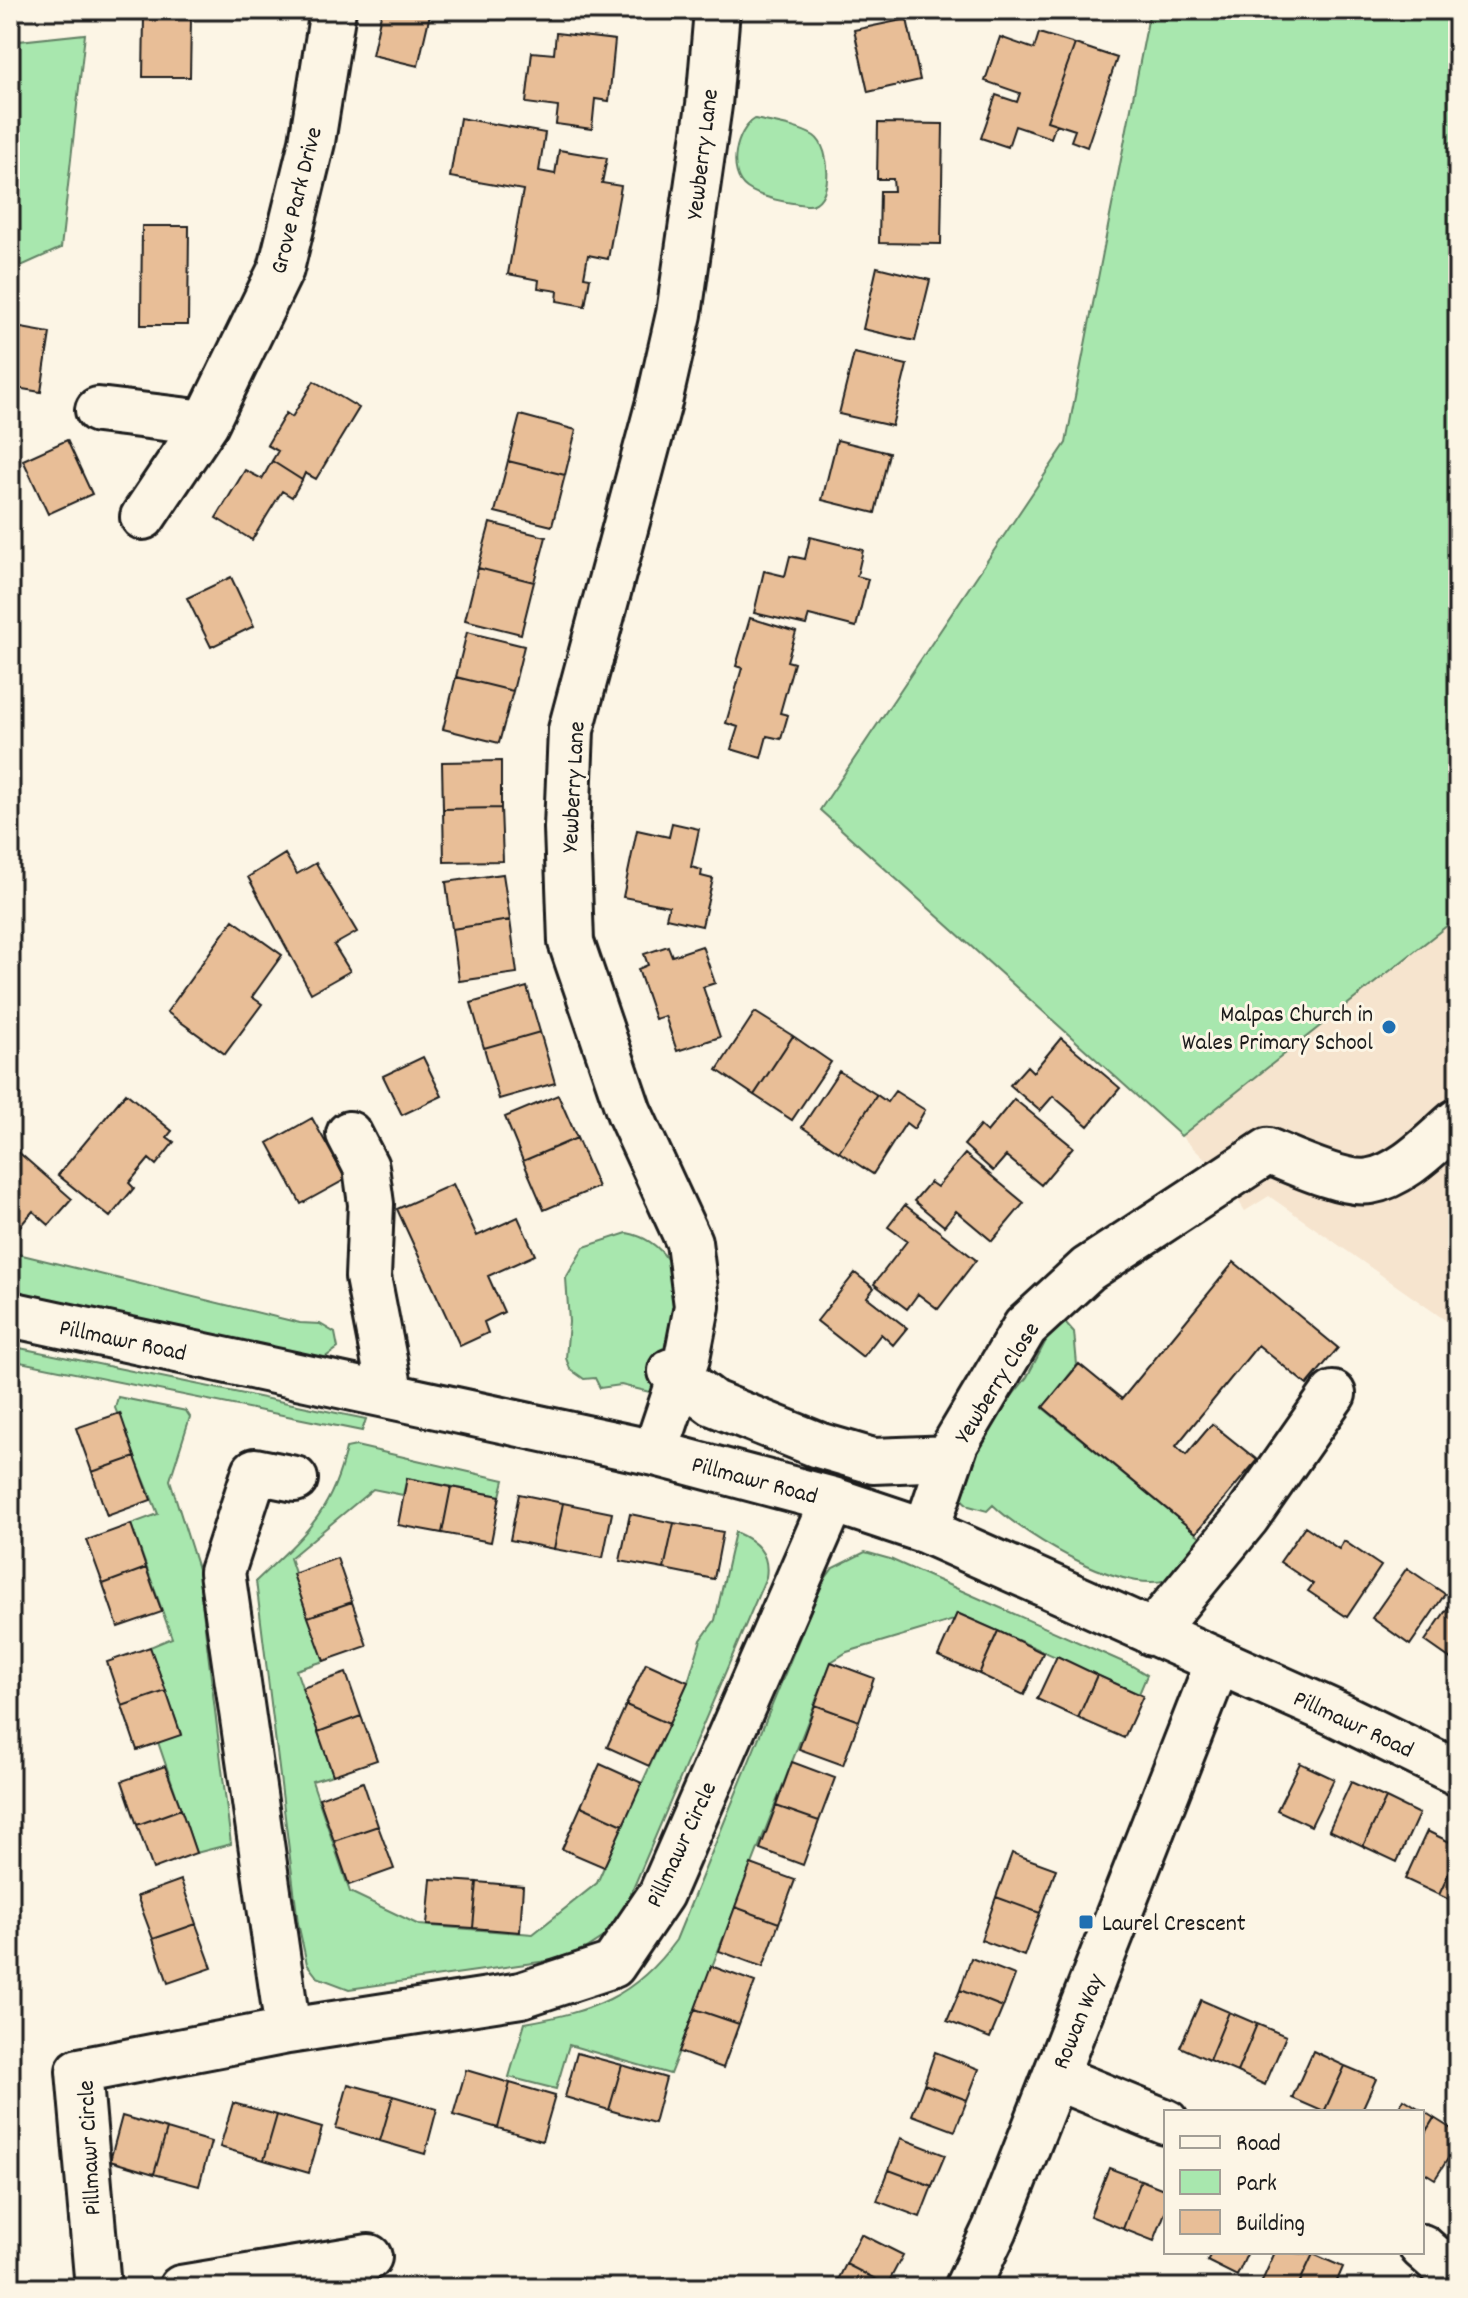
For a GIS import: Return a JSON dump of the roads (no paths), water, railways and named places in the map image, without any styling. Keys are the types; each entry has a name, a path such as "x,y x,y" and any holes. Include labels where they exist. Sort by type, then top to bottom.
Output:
{"street":[{"name":"Grove Park Drive","path":"143,517 206,423 281,269 312,142 333,10"},
{"name":"Yewberry Lane","path":"655,1453 697,1306 689,1242 629,1112 571,942 567,828 571,730 646,454 679,314 709,105 717,10"},
{"path":"98,410 206,423"},
{"name":"Yewberry Close","path":"926,1531 956,1443 1025,1327 1088,1269 1223,1177 1268,1151 1323,1173 1370,1182 1410,1162 1458,1121"},
{"path":"349,1134 366,1167 371,1204 368,1277 391,1396"},
{"name":"Pillmawr Road","path":"10,1314 655,1453 833,1500 926,1531 1337,1714 1458,1773"},
{"path":"676,1373 713,1403 818,1445 873,1461 951,1458"},
{"path":"1152,1633 1247,1517 1333,1394"},
{"path":"288,2031 222,1572 255,1471 295,1479"},
{"name":"Pillmawr Circle","path":"98,2288 79,2071 288,2031 521,1995 613,1965 661,1894 833,1500"},
{"name":"Rowan Way","path":"967,2288 995,2229 1218,1662"},
{"path":"1055,2077 1164,2121"},
{"path":"1424,2249 1458,2279"},
{"path":"181,2288 369,2257"}],"place":[{"name":"Malpas Church in Wales Primary School","path":"1389,1027"},
{"name":"Laurel Crescent","path":"1086,1922"}]}
